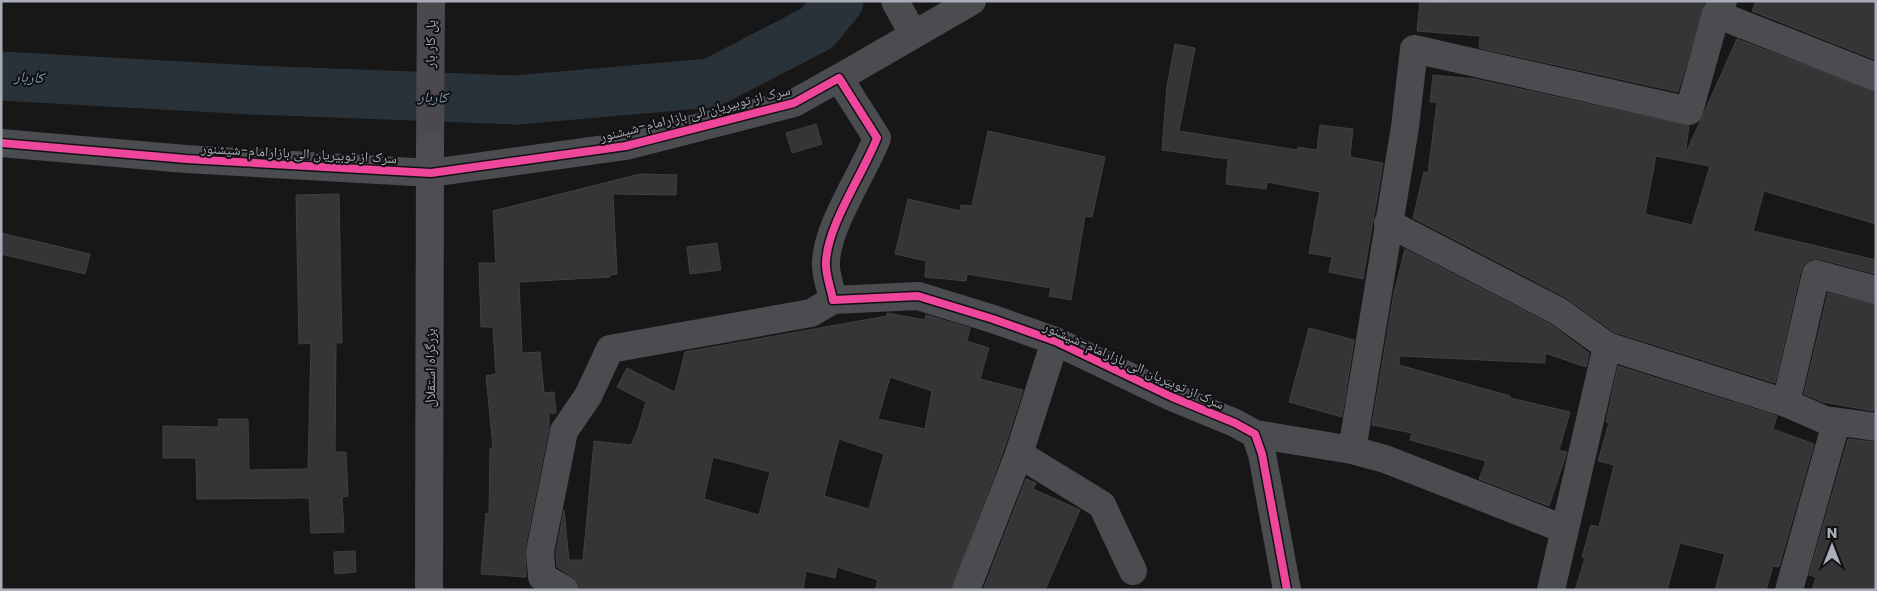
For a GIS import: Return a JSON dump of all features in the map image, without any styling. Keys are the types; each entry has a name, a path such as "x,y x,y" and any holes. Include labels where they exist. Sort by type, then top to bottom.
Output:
{"highway":[{"name":"بزرگراه استقلال","path":"429,590 430,146"}],"main road":[{"name":"پل کار بار","path":"430,146 431,1"}],"street":[{"name":"سرک از توبیریان الی بازارامام-شیشنور","path":"1,143 186,159 431,173 626,146 794,103 839,78 904,17 972,1"},
{"path":"1352,450 1405,126 1414,49 1689,111 1720,8 1876,77"},
{"path":"565,590 542,577 540,552 564,431 588,396 610,349 811,313 833,300 826,262 833,228 855,187 877,138 839,78"},
{"path":"1388,223 1558,311 1607,346 1786,403 1836,423 1876,428"},
{"path":"1786,403 1816,274 1876,290"},
{"name":"سرک از توبیریان الی بازارامام-شیشنور","path":"833,300 918,296 993,319 1055,341 1172,396 1235,423 1255,434 1352,450 1385,459 1564,529"},
{"path":"966,590 1019,454 1055,341"},
{"path":"1551,590 1607,346"},
{"path":"1789,590 1836,423"},
{"path":"1255,434 1262,454 1287,590"},
{"path":"1019,454 1102,505 1133,571"}],"building":[{"path":"1420,1 1449,3 1449,1 1705,1 1678,92 1479,48 1480,36 1417,31"},
{"path":"1756,1 1876,1 1876,60 1752,11"},
{"path":"1737,39 1876,92 1876,224 1764,191 1753,231 1876,260 1876,274 1820,259 1811,259 1804,264 1775,383 1614,332 1565,297 1413,218 1424,172 1428,173 1437,102 1430,102 1433,75 1475,79 1689,126 1685,155","holes":["1656,156 1710,166 1692,225 1645,214"]},
{"path":"1175,44 1195,48 1179,131 1297,150 1298,147 1317,150 1320,125 1353,129 1350,157 1383,163 1363,279 1329,272 1332,257 1309,253 1320,192 1267,182 1266,189 1226,184 1228,159 1162,150 1167,86"},
{"path":"816,124 822,144 792,153 786,133"},
{"path":"988,131 1105,157 1092,217 1085,216 1071,300 1049,296 1051,288 967,274 966,281 925,277 926,261 895,254 908,199 960,211 961,205 972,206"},
{"path":"640,174 677,175 676,195 613,194 617,274 610,275 610,277 519,282 522,353 540,352 544,393 554,392 556,413 549,413 549,427 525,549 526,577 481,574 486,513 489,514 490,448 493,448 486,376 496,374 493,327 481,327 479,263 496,263 493,211"},
{"path":"339,194 342,343 336,343 335,452 346,452 348,496 342,497 344,532 311,533 309,498 197,499 196,458 163,458 163,426 219,427 218,419 248,419 249,470 308,469 311,343 299,344 296,195"},
{"path":"1,233 90,254 85,274 1,254"},
{"path":"717,243 721,270 690,274 687,247"},
{"path":"1405,249 1550,324 1589,353 1586,367 1545,353 1545,363 1400,356 1399,365 1510,396 1510,398 1570,412 1559,450 1567,452 1549,506 1479,479 1486,461 1410,440 1412,433 1372,425 1394,293"},
{"path":"1828,293 1876,305 1876,388 1873,411 1823,402 1804,394"},
{"path":"887,313 925,320 926,315 970,328 967,341 989,348 980,379 1023,390 1004,449 951,590 875,590 878,580 837,567 835,578 806,571 803,590 581,590 579,583 573,577 557,567 556,553 564,510 569,560 583,560 594,441 631,445 638,429 646,402 617,387 627,368 675,392 685,352 887,316","holes":["890,377 932,391 925,429 878,419","839,439 884,454 869,509 824,496","713,457 770,472 759,515 704,499"]},
{"path":"1309,328 1354,340 1342,417 1289,402"},
{"path":"1618,366 1777,416 1773,429 1814,444 1779,567 1773,566 1766,590 1715,590 1725,554 1680,543 1667,590 1575,590 1585,558 1582,557 1591,525 1599,527 1614,465 1598,461 1609,423 1606,422"},
{"path":"1848,439 1876,442 1876,590 1812,590 1816,577 1809,575"},
{"path":"1026,479 1036,483 1033,489 1080,510 1045,590 983,590"},
{"path":"355,551 356,572 335,574 334,552"}],"waterway":[{"name":"کاربار","path":"1,76 253,90 516,100 711,83 817,28 839,1"}],"cycle path":[{"path":"1,143 186,159 431,173 626,146 794,103 839,78 877,138 832,232 828,248 826,271 833,300 918,296 993,319 1055,341 1172,397 1235,423 1255,434 1262,454 1287,590"}]}
